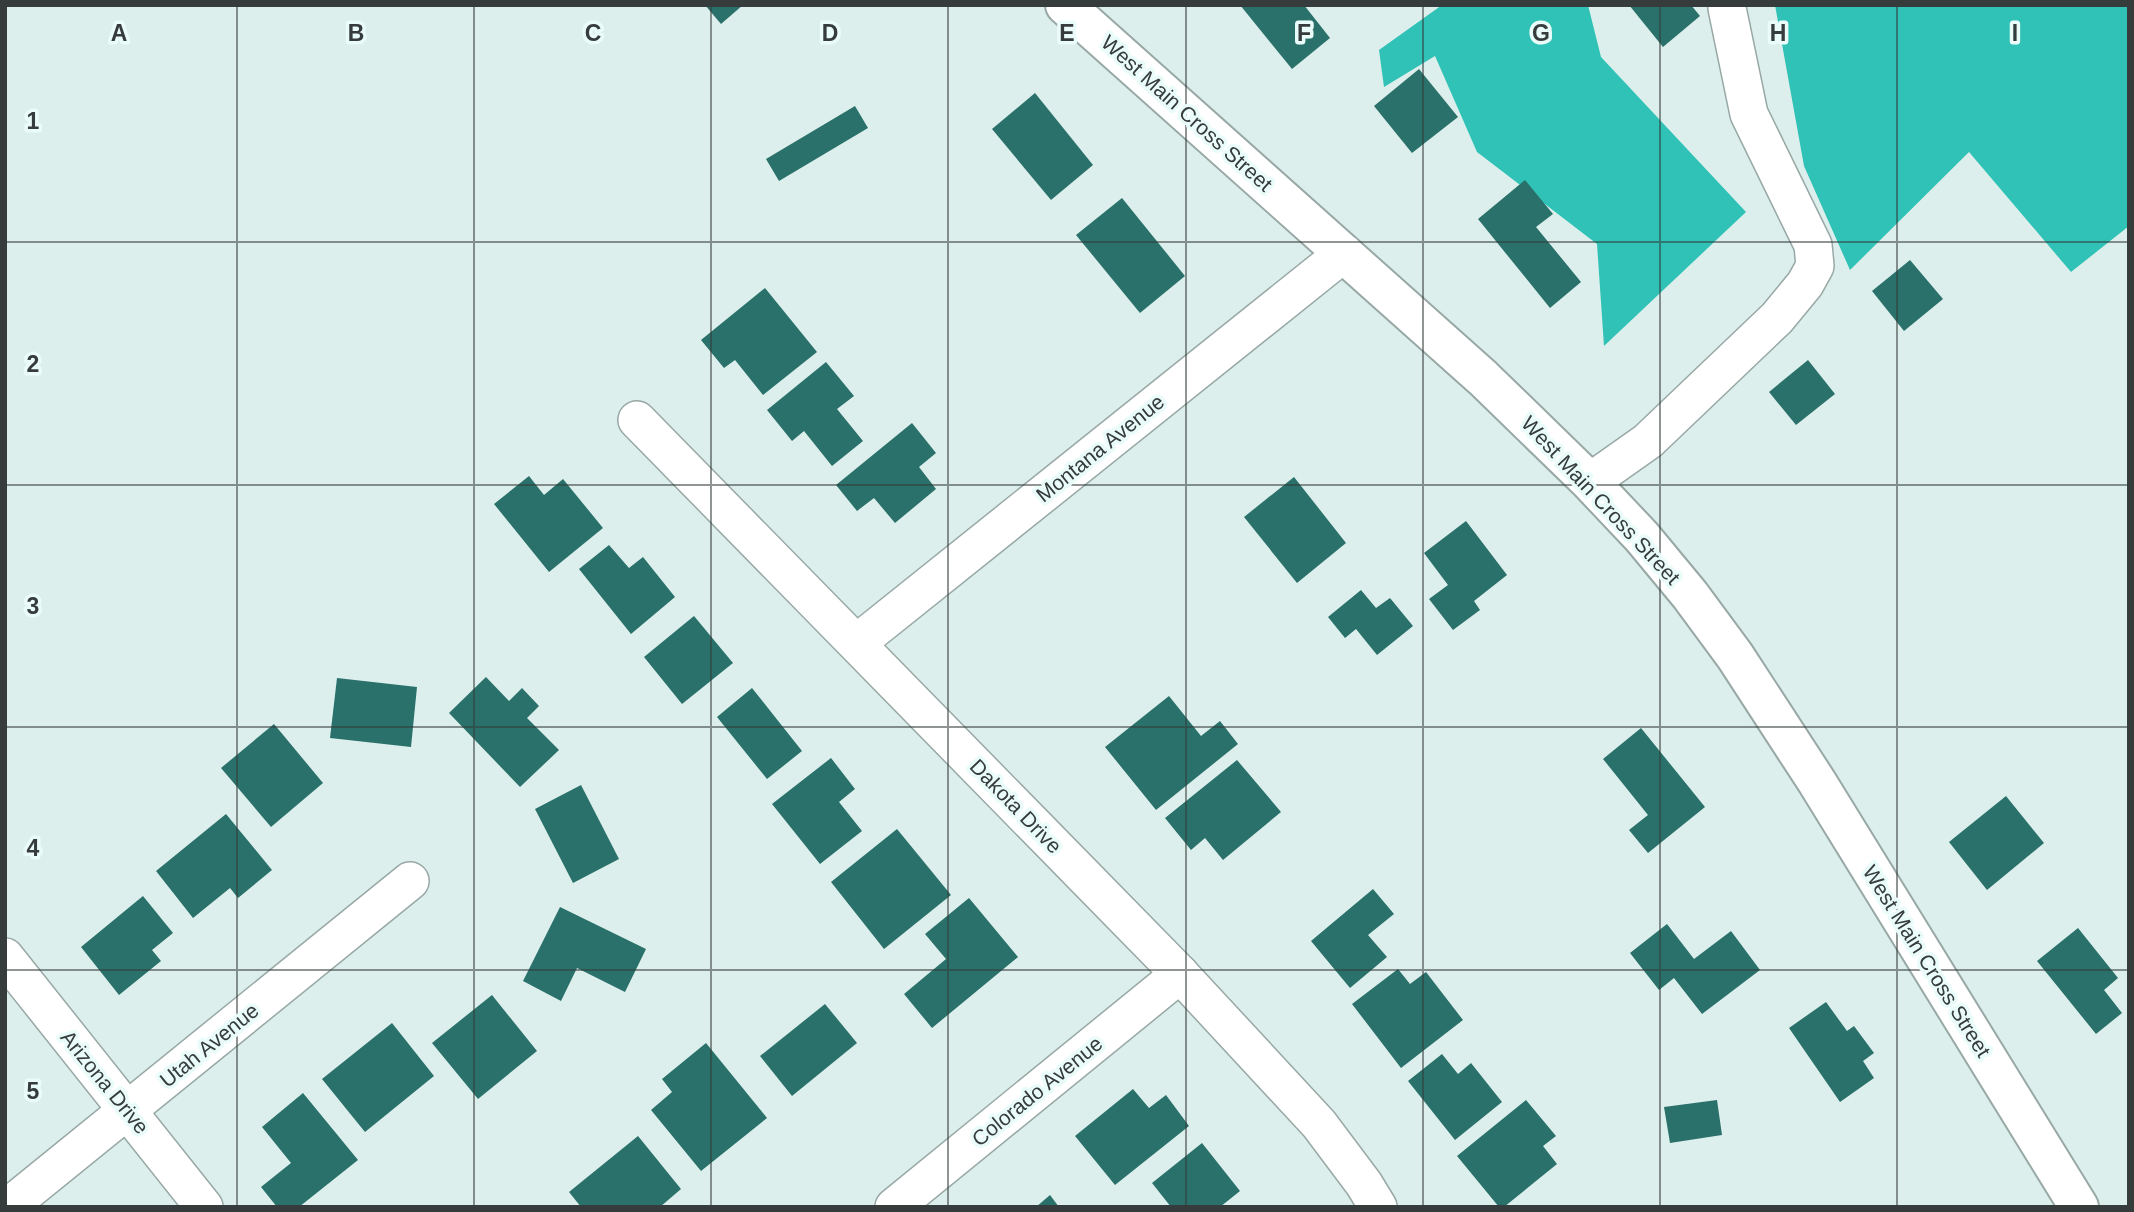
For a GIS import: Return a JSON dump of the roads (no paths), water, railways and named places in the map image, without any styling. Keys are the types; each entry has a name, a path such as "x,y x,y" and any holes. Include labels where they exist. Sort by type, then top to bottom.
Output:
{"main road":[{"name":"West Main Cross Street","path":"1065,5 1483,378 1590,482 1642,537 1690,595 1735,656 1824,794 2079,1207"}],"street":[{"path":"1590,482 1648,441 1777,318 1805,284 1815,266 1812,245 1749,114 1727,8"},
{"name":"Montana Avenue","path":"857,643 1344,253"},
{"name":"Dakota Drive","path":"637,420 1180,974 1319,1124 1378,1207"},
{"name":"Utah Avenue","path":"8,1207 410,881"},
{"name":"Arizona Drive","path":"5,957 204,1207"},
{"name":"Colorado Avenue","path":"894,1207 1180,974"}]}
